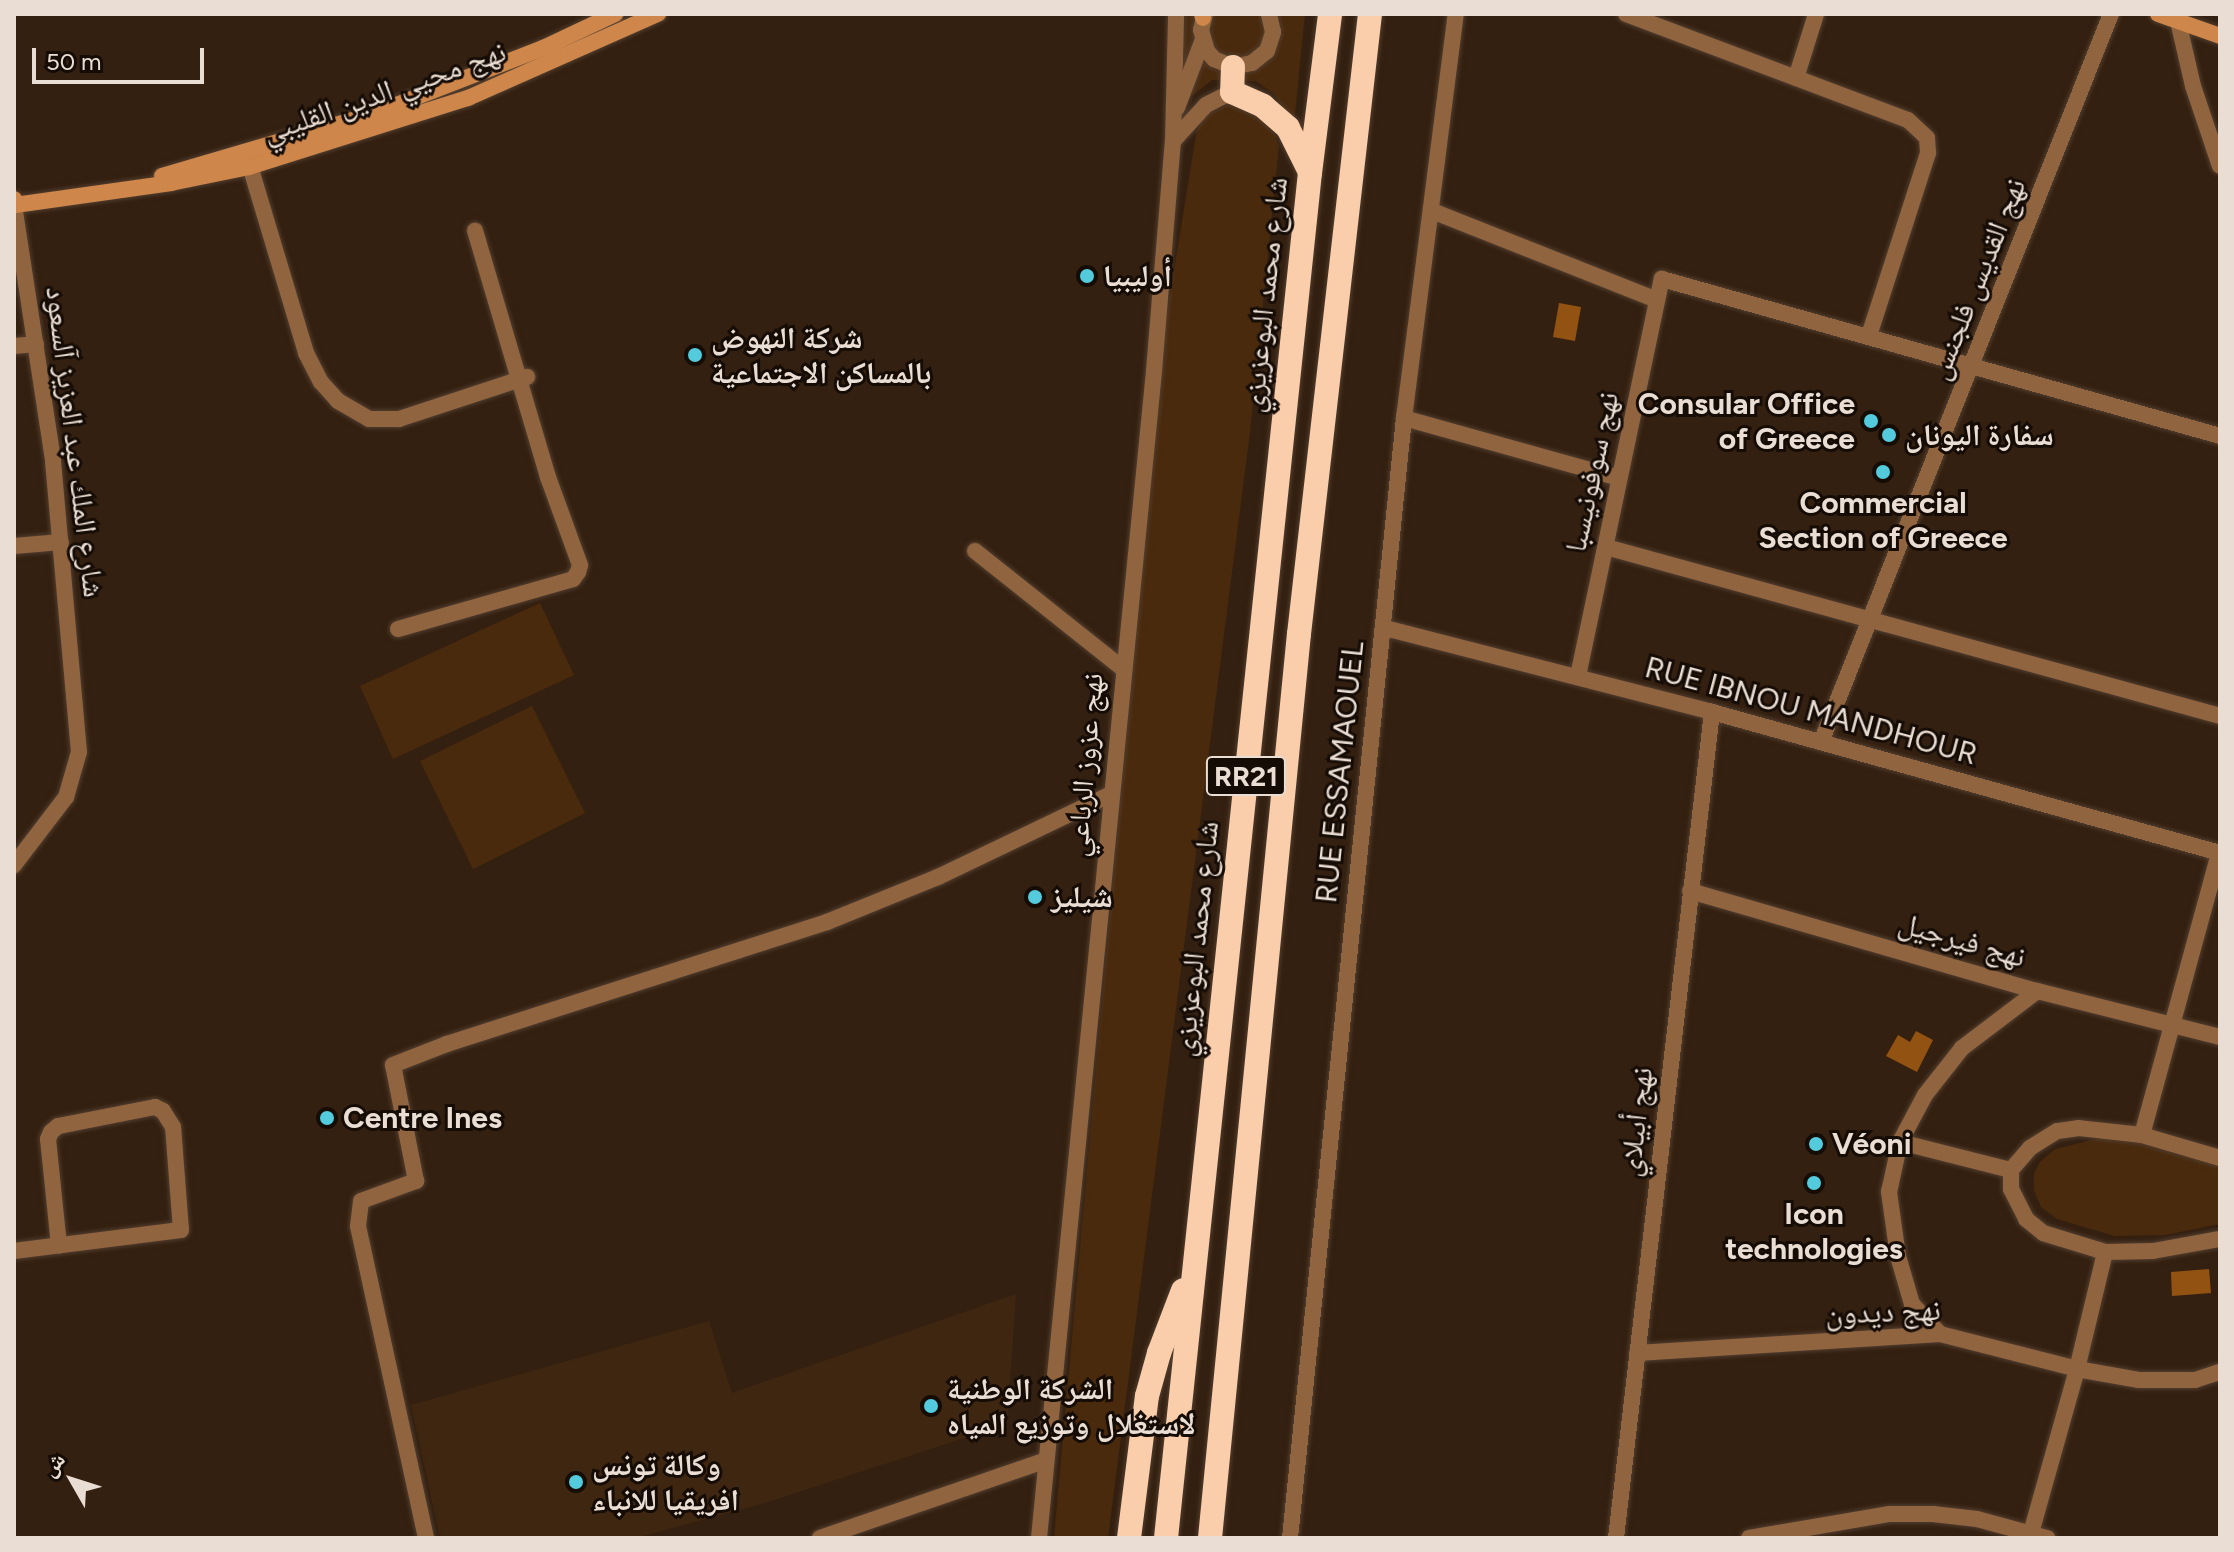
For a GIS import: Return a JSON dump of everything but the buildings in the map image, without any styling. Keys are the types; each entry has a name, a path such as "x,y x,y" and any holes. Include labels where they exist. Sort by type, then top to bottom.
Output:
{"highway":[{"name":"شارع محمد البوعزيزي","path":"1166,1538 1310,173 1330,14"},
{"name":"RR21","path":"1210,1538 1299,634 1370,14"},
{"path":"1364,60 1382,14"},
{"path":"1233,67 1232,92 1263,106 1288,128 1310,173"},
{"path":"1129,1538 1147,1396 1159,1353 1193,1270"}],"main road":[{"name":"نهج محيي الدين القليبي","path":"248,159 543,48 615,14"},
{"name":"نهج محيي الدين القليبي","path":"14,203 171,183 468,98 658,14"},
{"path":"2158,14 2220,36"}],"street":[{"name":"نهج عزوز الرباعي","path":"1039,1538 1122,668 1154,371 1173,141 1176,14"},
{"path":"1202,42 1214,59 1233,67 1252,63 1267,51 1273,32 1269,14"},
{"name":"RUE ESSAMAOUEL","path":"1290,1538 1404,418 1456,14"},
{"path":"1626,14 1908,120 1927,138 1928,153 1869,336 2220,436"},
{"path":"1796,78 1816,14"},
{"name":"نهج القديس فلجنس","path":"1821,742 1973,367 2111,14"},
{"name":"نهج عزوز الرباعي","path":"1173,120 1202,42 1203,15"},
{"path":"2178,21 2193,86 2220,166"},
{"path":"1173,141 1206,105 1232,92"},
{"path":"248,159 306,353 321,382 338,401 369,419 399,419 523,378"},
{"name":"شارع الملك عبد العزيز آلسعود","path":"14,203 36,344 61,542 79,752 66,797 14,865"},
{"path":"1432,211 1657,300"},
{"path":"398,629 573,579 580,565 548,477 523,378 475,231"},
{"name":"نهج سوفونيسبا","path":"1578,676 1662,279 1869,336"},
{"path":"14,346 36,344"},
{"path":"1404,418 1619,478"},
{"path":"14,546 61,542"},
{"path":"1606,547 2220,716"},
{"path":"975,551 1122,668"},
{"name":"RUE IBNOU MANDHOUR","path":"1385,628 1712,712 2220,853"},
{"name":"نهج أبيلاي","path":"1616,1538 1712,712"},
{"path":"426,1538 358,1226 361,1201 416,1181 393,1065 447,1044 835,919 938,877 1111,794"},
{"path":"2142,1135 2220,853"},
{"name":"نهج فيرجيل","path":"1690,891 2037,991 2220,1037"},
{"path":"1940,1334 1912,1304 1898,1256 1889,1192 1900,1142 1925,1095 1962,1048 2037,991"},
{"path":"14,1251 181,1230 173,1127 163,1111 155,1107 58,1126 51,1132 48,1139 59,1245"},
{"path":"2220,1158 2142,1135 2079,1128 2057,1131 2030,1148 2011,1170 2011,1189 2026,1219 2043,1233 2105,1252 2153,1251 2220,1239"},
{"path":"1900,1142 2011,1170"},
{"path":"2031,1533 2077,1369 2105,1252"},
{"name":"نهج ديدون","path":"1637,1353 1940,1334 2077,1369 2139,1380 2195,1380 2220,1372"},
{"path":"820,1538 1046,1460"},
{"path":"1749,1538 1890,1514 1977,1519 2047,1538"}],"shaded area":[{"path":"1185,14 1305,14 1294,124 1274,94 1256,81 1212,80 1182,104"},
{"path":"1233,102 1269,118 1279,146 1250,432 1108,1538 1054,1538 1160,357 1197,129 1207,114"},
{"path":"1559,303 1581,307 1575,341 1553,337"},
{"path":"540,603 574,675 393,759 360,686"},
{"path":"532,706 585,813 473,869 420,761"},
{"path":"1916,1031 1933,1040 1917,1072 1886,1056 1898,1035 1910,1042"},
{"path":"2100,1138 2145,1144 2220,1167 2220,1224 2165,1235 2115,1236 2057,1219 2041,1207 2034,1190 2034,1174 2040,1162 2055,1149"},
{"path":"2209,1269 2211,1293 2172,1296 2171,1272"},
{"path":"1016,1294 1007,1424 765,1503 636,1538 440,1538 411,1405 709,1321 732,1393"}],"place":[{"name":"أوليبيا","path":"1087,276"},
{"name":"شركة النهوض بالمساكن الاجتماعية","path":"695,355"},
{"name":"Consular Office of Greece","path":"1871,421"},
{"name":"سفارة اليونان","path":"1889,435"},
{"name":"Commercial Section of Greece","path":"1883,472"},
{"name":"شيليز","path":"1035,897"},
{"name":"Centre Ines","path":"327,1118"},
{"name":"Véoni","path":"1816,1144"},
{"name":"Icon technologies","path":"1814,1183"},
{"name":"الشركة الوطنية لاستغلال وتوزيع المياه","path":"931,1406"},
{"name":"وكالة تونس افريقيا للانباء","path":"576,1482"}]}
